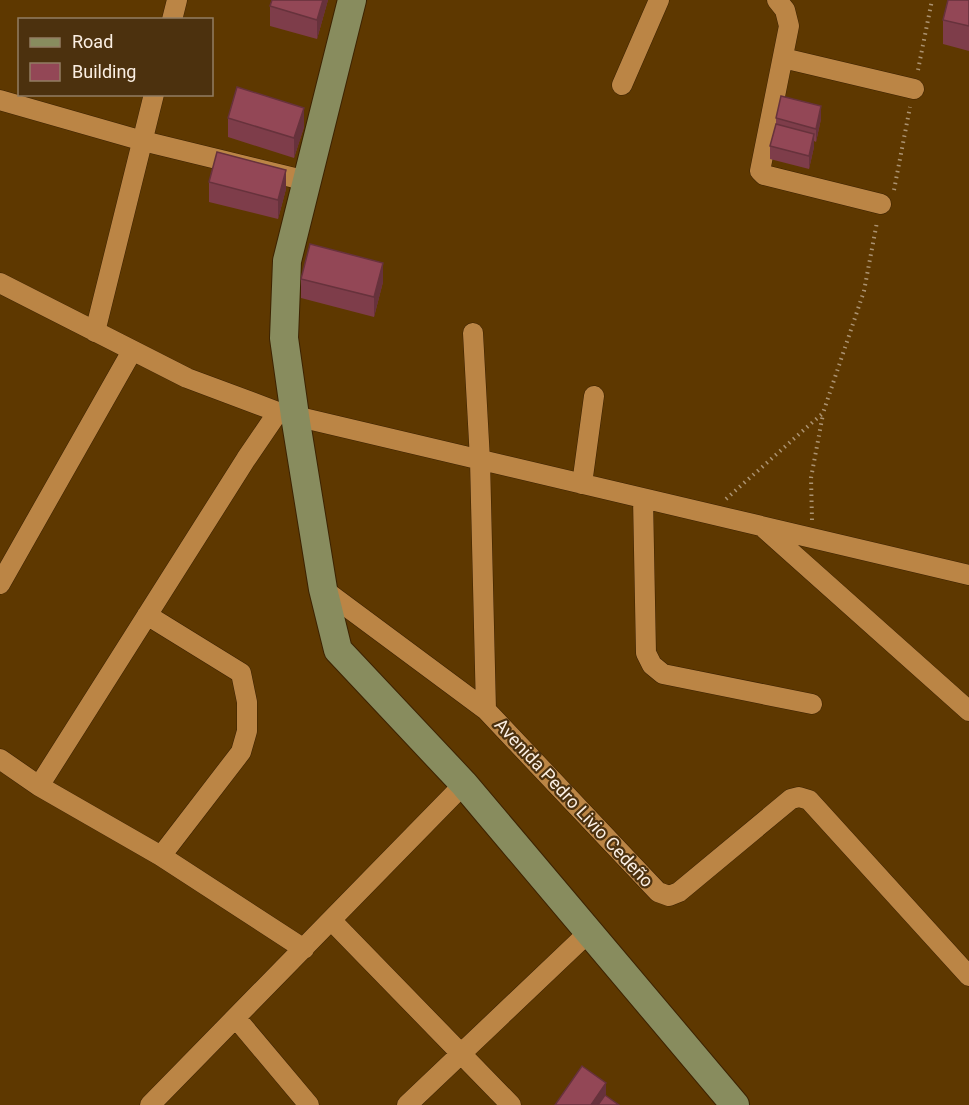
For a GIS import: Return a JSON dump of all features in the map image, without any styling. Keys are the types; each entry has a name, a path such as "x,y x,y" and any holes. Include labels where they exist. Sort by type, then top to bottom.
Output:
{"street":[{"path":"172,18 177,0"},
{"path":"352,0 287,261 284,338 286,414 322,589 338,650 464,784 735,1105"},
{"path":"622,85 659,0"},
{"path":"777,0 785,10 789,26 760,171 764,175 881,204"},
{"path":"783,58 914,89"},
{"path":"95,332 154,96"},
{"path":"0,100 143,141 307,181"},
{"path":"0,283 187,378 286,414 969,575"},
{"path":"472,333 480,460 486,710"},
{"path":"0,584 132,351"},
{"path":"582,484 594,396"},
{"path":"39,786 246,459 286,414"},
{"path":"643,498 646,652 652,665 663,674 812,704"},
{"path":"762,526 969,711"},
{"name":"Avenida Pedro Livio Cedeño","path":"322,589 486,710 658,892 669,896 679,892 791,799 799,796 809,800 969,976"},
{"path":"147,615 241,673 247,702 248,730 242,752 161,856"},
{"path":"0,759 39,786 161,856 304,948"},
{"path":"150,1105 464,784"},
{"path":"331,920 511,1105"},
{"path":"407,1105 589,932"},
{"path":"236,1018 309,1105"}],"path":[{"path":"813,538 811,478 823,413 864,291 881,204 893,194 932,0"},
{"path":"710,514 743,482 823,413"}],"building":[{"path":"272,0 323,0 317,20 270,6"},
{"path":"948,0 969,0 969,26 943,20"},
{"path":"237,87 304,108 294,138 228,118"},
{"path":"781,96 821,106 816,129 776,118"},
{"path":"776,124 814,134 809,156 770,146"},
{"path":"217,152 286,170 278,200 209,182"},
{"path":"310,244 383,263 374,297 301,279"},
{"path":"582,1066 606,1083 591,1105 555,1105"},
{"path":"605,1095 619,1105 598,1105"}]}
